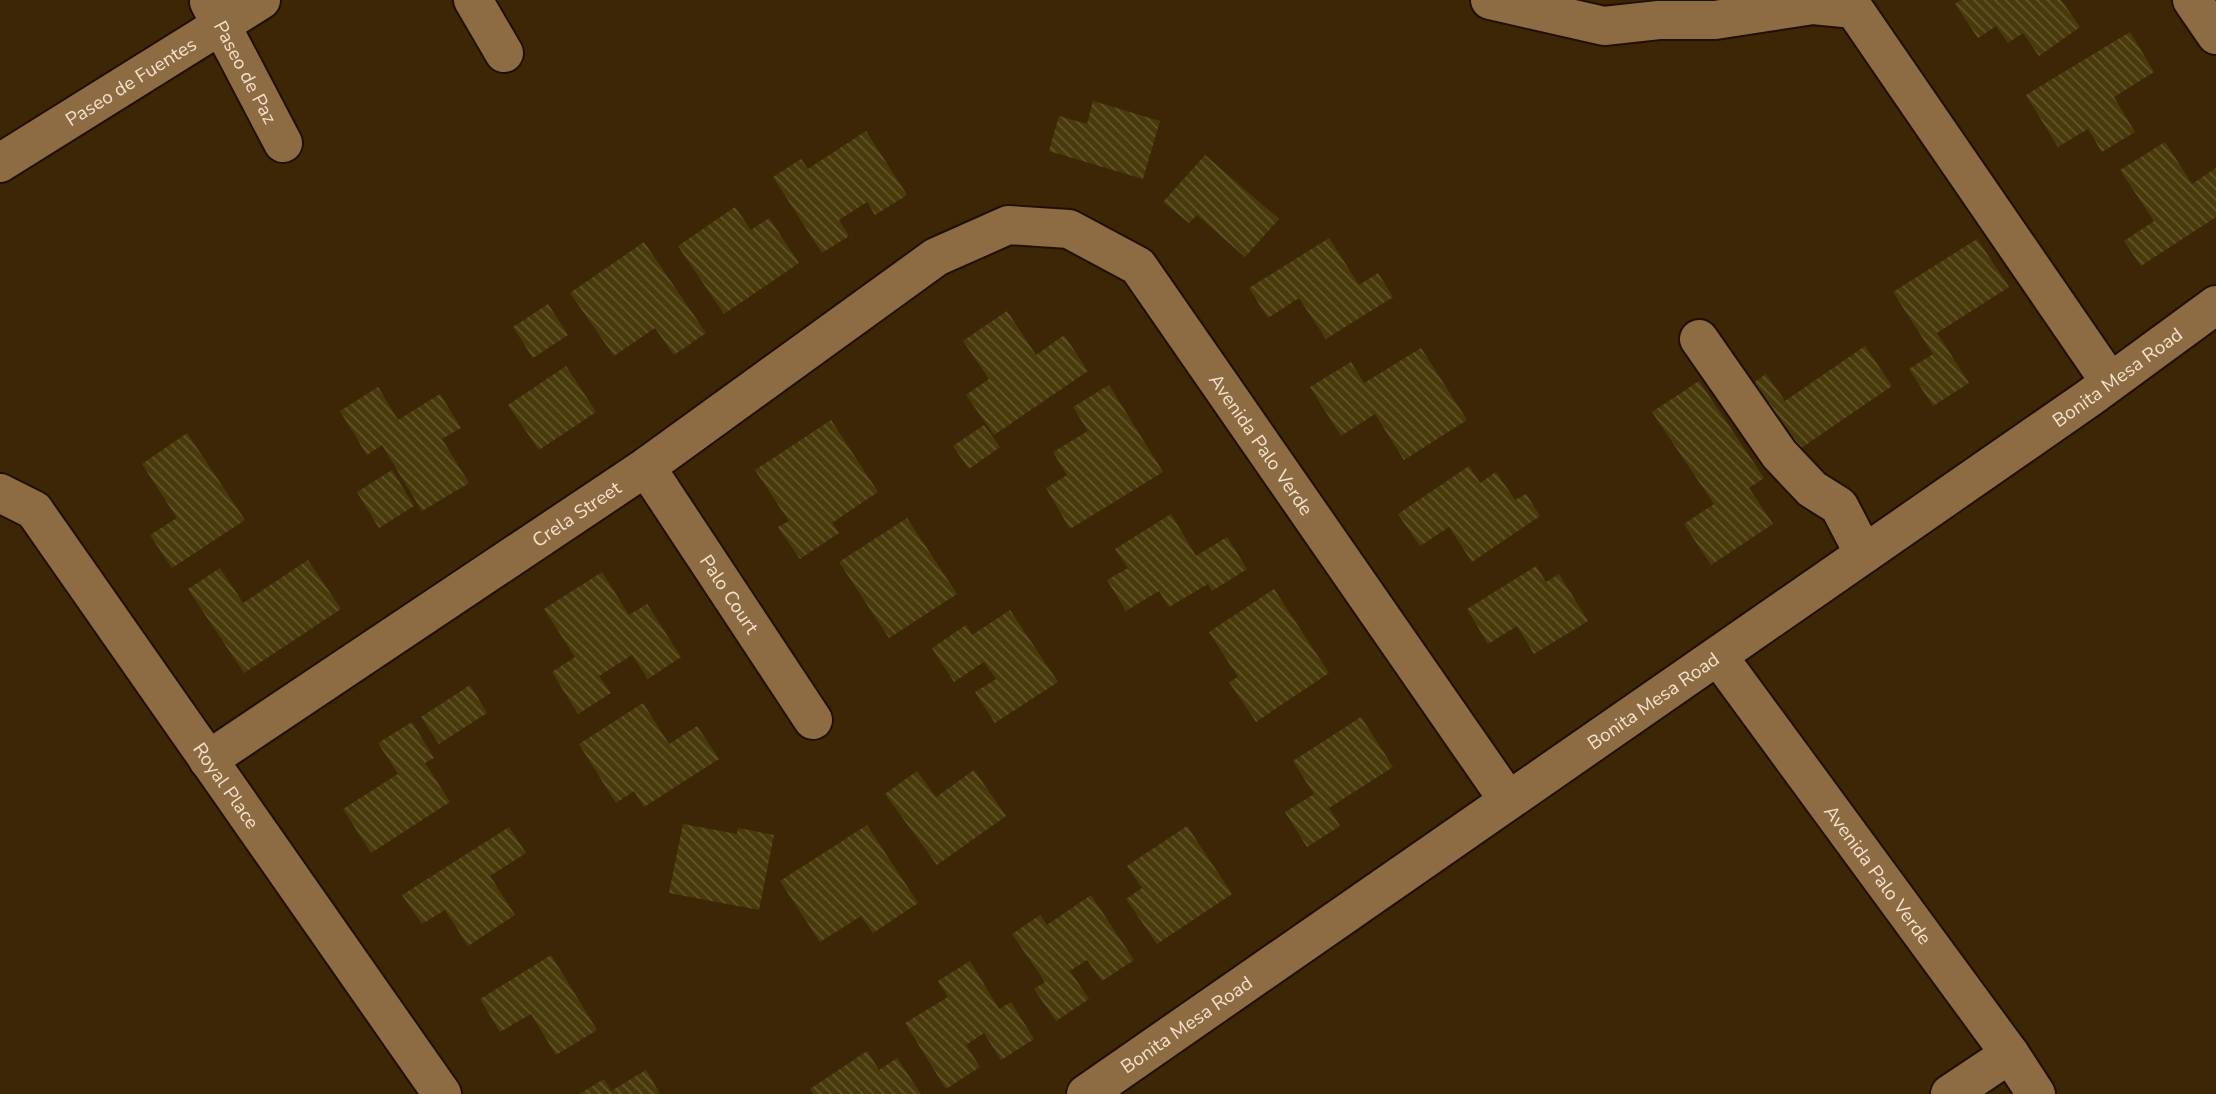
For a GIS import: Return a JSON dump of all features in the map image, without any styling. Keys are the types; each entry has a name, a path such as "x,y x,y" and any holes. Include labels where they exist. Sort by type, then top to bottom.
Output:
{"street":[{"name":"Paseo de Fuentes","path":"0,162 215,11 261,0"},
{"path":"473,0 504,52"},
{"path":"1490,0 1604,26 1659,20 1716,20 1813,5 1851,5 2110,382"},
{"path":"2192,0 2216,36"},
{"name":"Paseo de Paz","path":"215,11 283,143"},
{"name":"Avenida Palo Verde","path":"936,257 1008,225 1069,229 1138,266 1508,800"},
{"name":"Crela Street","path":"208,760 646,467 936,257"},
{"name":"Bonita Mesa Road","path":"1091,1093 2110,382 2216,305"},
{"path":"1699,339 1779,454 1812,489 1839,506 1864,554"},
{"name":"Palo Court","path":"646,467 813,720"},
{"name":"Royal Place","path":"0,493 34,510 442,1094"},
{"name":"Avenida Palo Verde","path":"1718,656 2010,1054 2036,1094"},
{"path":"1950,1094 2010,1054"}],"building":[{"path":"1961,0 2061,0 2080,27 2039,56 2023,33 2008,43 1996,26 1978,38 1955,4"},
{"path":"2130,32 2154,72 2114,97 2135,132 2102,152 2088,129 2058,147 2026,95"},
{"path":"1093,101 1160,121 1143,179 1049,151 1059,116 1087,124"},
{"path":"866,131 907,195 875,215 867,202 839,220 849,236 822,253 773,177 801,159 808,169"},
{"path":"2165,142 2192,184 2216,168 2216,217 2141,266 2124,241 2154,221 2120,170"},
{"path":"1205,155 1279,219 1245,257 1197,215 1189,223 1163,202"},
{"path":"735,207 751,230 769,218 799,263 724,314 678,246"},
{"path":"1329,238 1359,285 1378,273 1393,297 1326,339 1299,298 1268,318 1249,288"},
{"path":"1977,239 2009,287 1937,333 1969,383 1933,406 1909,369 1933,354 1893,292"},
{"path":"644,242 706,333 674,355 655,328 614,356 570,293"},
{"path":"548,304 568,335 533,358 513,327"},
{"path":"1007,311 1036,355 1064,335 1088,371 994,435 966,395 989,379 963,341"},
{"path":"1865,346 1892,386 1788,457 1742,391 1766,374 1785,401"},
{"path":"1421,348 1467,420 1404,460 1375,414 1341,436 1310,387 1351,362 1364,383"},
{"path":"566,366 596,412 539,450 508,405"},
{"path":"1699,381 1764,478 1749,488 1773,524 1711,565 1684,524 1714,504 1652,412"},
{"path":"1109,385 1163,472 1070,529 1046,488 1067,475 1053,452 1088,431 1073,407"},
{"path":"378,387 398,420 440,394 461,428 442,439 469,483 422,511 382,445 367,455 340,411"},
{"path":"831,420 878,492 832,523 839,533 800,559 778,527 789,521 755,470"},
{"path":"984,425 1000,447 969,469 953,446"},
{"path":"187,433 245,520 172,568 150,535 177,518 142,464"},
{"path":"1469,466 1480,483 1496,472 1515,500 1526,494 1540,516 1472,562 1449,527 1420,546 1398,514"},
{"path":"392,470 414,506 379,528 357,492"},
{"path":"1171,514 1196,556 1227,537 1247,569 1212,591 1208,584 1169,607 1159,591 1126,611 1107,580 1128,568 1115,549"},
{"path":"907,518 957,594 889,638 839,562"},
{"path":"308,560 341,609 244,673 188,589 220,568 243,603"},
{"path":"1536,566 1546,582 1559,574 1588,621 1534,654 1517,626 1488,644 1467,609"},
{"path":"602,572 629,615 647,604 681,657 648,679 632,655 599,676 611,693 578,714 552,672 575,657 544,609"},
{"path":"1274,589 1329,673 1256,722 1229,682 1238,677 1209,632"},
{"path":"1010,610 1058,682 995,723 975,692 996,679 984,662 954,682 932,648 966,625 972,635"},
{"path":"470,685 487,713 439,744 421,717"},
{"path":"643,703 669,744 697,726 719,759 644,807 634,791 616,803 579,744"},
{"path":"1361,717 1393,767 1329,808 1340,826 1307,847 1285,812 1314,794 1293,761"},
{"path":"412,722 434,758 425,763 450,802 371,853 343,809 398,774 378,743"},
{"path":"974,770 1006,816 937,865 885,794 917,771 936,797"},
{"path":"683,824 737,834 738,828 774,835 759,910 669,893"},
{"path":"867,825 918,903 873,933 861,916 820,942 780,881"},
{"path":"1187,826 1232,894 1157,944 1126,899 1142,888 1127,866"},
{"path":"509,827 526,853 490,876 515,915 468,946 445,910 422,924 402,895"},
{"path":"1091,895 1134,960 1102,981 1087,960 1070,971 1089,999 1056,1021 1034,989 1045,982 1012,934 1040,915 1047,925"},
{"path":"551,955 597,1030 556,1055 531,1014 500,1032 480,999"},
{"path":"970,961 999,1009 1011,1002 1034,1039 1001,1060 984,1033 966,1045 980,1067 946,1089 905,1023 948,997 938,981"},
{"path":"867,1051 879,1070 897,1058 921,1094 813,1094 810,1089"},
{"path":"646,1070 660,1094 579,1094 604,1079 611,1091"}]}
